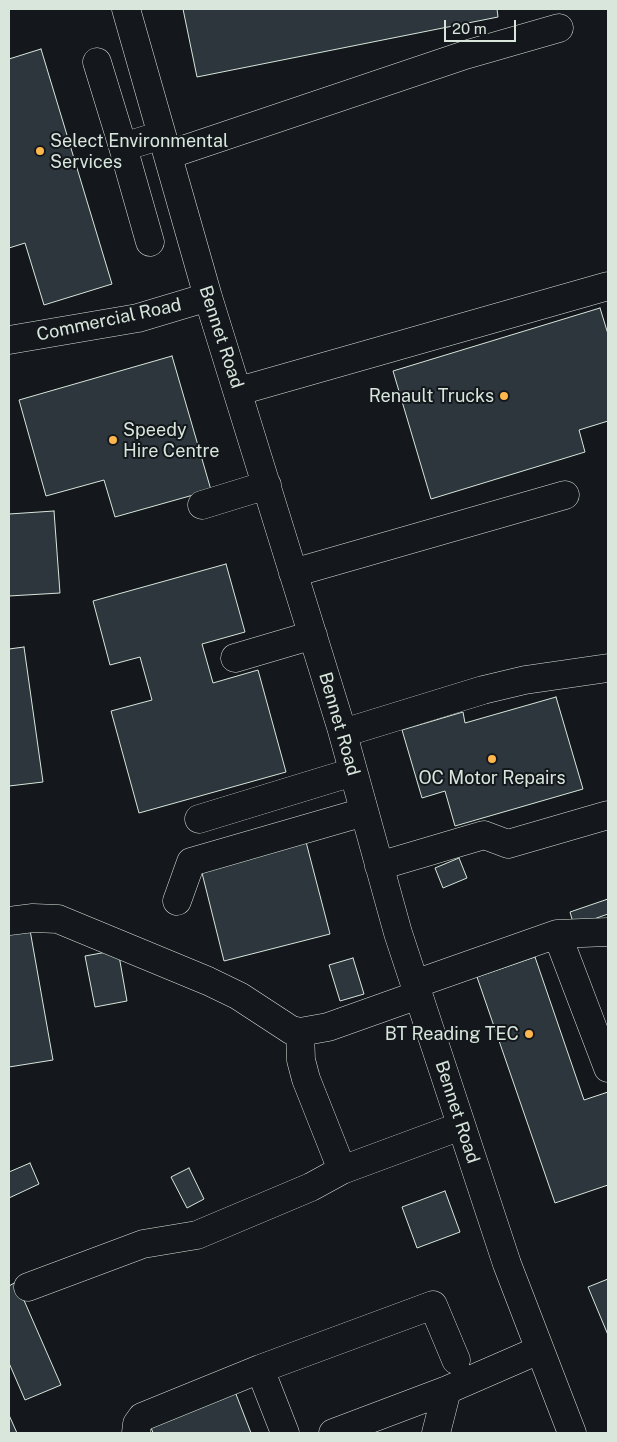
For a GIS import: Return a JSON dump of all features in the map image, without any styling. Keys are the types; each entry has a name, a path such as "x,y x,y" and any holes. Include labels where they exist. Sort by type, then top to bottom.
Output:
{"street":[{"name":"Bennet Road","path":"126,9 208,297 239,391 313,634 417,989 507,1264 538,1350 572,1433"},
{"path":"123,148 165,145 559,28"},
{"path":"97,62 150,242"},
{"path":"239,391 608,286"},
{"name":"Commercial Road","path":"9,340 138,318 208,297"},
{"path":"202,506 267,485"},
{"path":"293,573 565,495"},
{"path":"234,658 313,634"},
{"path":"343,734 483,690 525,680 608,668"},
{"path":"199,818 353,772"},
{"path":"177,901 191,862 364,812"},
{"path":"380,866 484,835 508,844 608,816"},
{"path":"9,921 33,918 58,919 67,922 208,981 239,996 281,1025 300,1032 328,1027 417,989 557,934 608,932"},
{"path":"557,934 608,1068"},
{"path":"300,1032 301,1060 306,1079 342,1170"},
{"path":"28,1287 144,1244 197,1235 311,1187 342,1170 461,1126"},
{"path":"136,1433 137,1424 142,1417 260,1369 433,1305 456,1360"},
{"path":"333,1433 447,1390 538,1350"},
{"path":"260,1369 285,1433"},
{"path":"436,1433 447,1390"}],"building":[{"path":"183,9 497,9 498,17 197,77"},
{"name":"Select Environmental Services","path":"41,49 112,284 44,305 25,243 9,248 9,59"},
{"name":"Renault Trucks","path":"600,308 608,334 608,421 579,430 585,452 431,499 393,371"},
{"name":"Speedy Hire Centre","path":"172,356 211,490 115,517 104,480 46,496 19,400"},
{"path":"54,511 60,593 9,596 9,514"},
{"path":"226,564 245,632 202,644 213,683 258,670 286,772 139,813 111,711 152,700 140,657 110,665 93,601"},
{"path":"24,647 43,782 9,786 9,649"},
{"name":"OC Motor Repairs","path":"556,697 583,789 455,826 445,791 422,798 402,730 463,712 465,723"},
{"path":"305,838 330,934 224,961 200,865"},
{"path":"459,858 467,878 443,888 435,868"},
{"path":"608,899 608,914 574,926 570,912"},
{"path":"30,930 53,1060 9,1067 9,934"},
{"path":"118,950 127,1001 95,1007 85,956"},
{"name":"BT Reading TEC","path":"535,957 584,1100 608,1092 608,1185 555,1203 477,977"},
{"path":"353,958 364,994 340,1001 329,965"},
{"path":"30,1163 39,1184 9,1198 9,1172"},
{"path":"189,1168 204,1199 187,1208 171,1177"},
{"path":"445,1191 460,1232 417,1248 402,1207"},
{"path":"608,1279 608,1335 588,1287"},
{"path":"16,1282 61,1385 25,1400 9,1363 9,1286"},
{"path":"234,1389 251,1433 153,1433 149,1422"},
{"path":"9,1415 17,1433 9,1433"}],"place":[{"name":"Select Environmental Services","path":"40,151"},
{"name":"Renault Trucks","path":"504,396"},
{"name":"Speedy Hire Centre","path":"113,440"},
{"name":"OC Motor Repairs","path":"492,759"},
{"name":"BT Reading TEC","path":"529,1034"}]}
